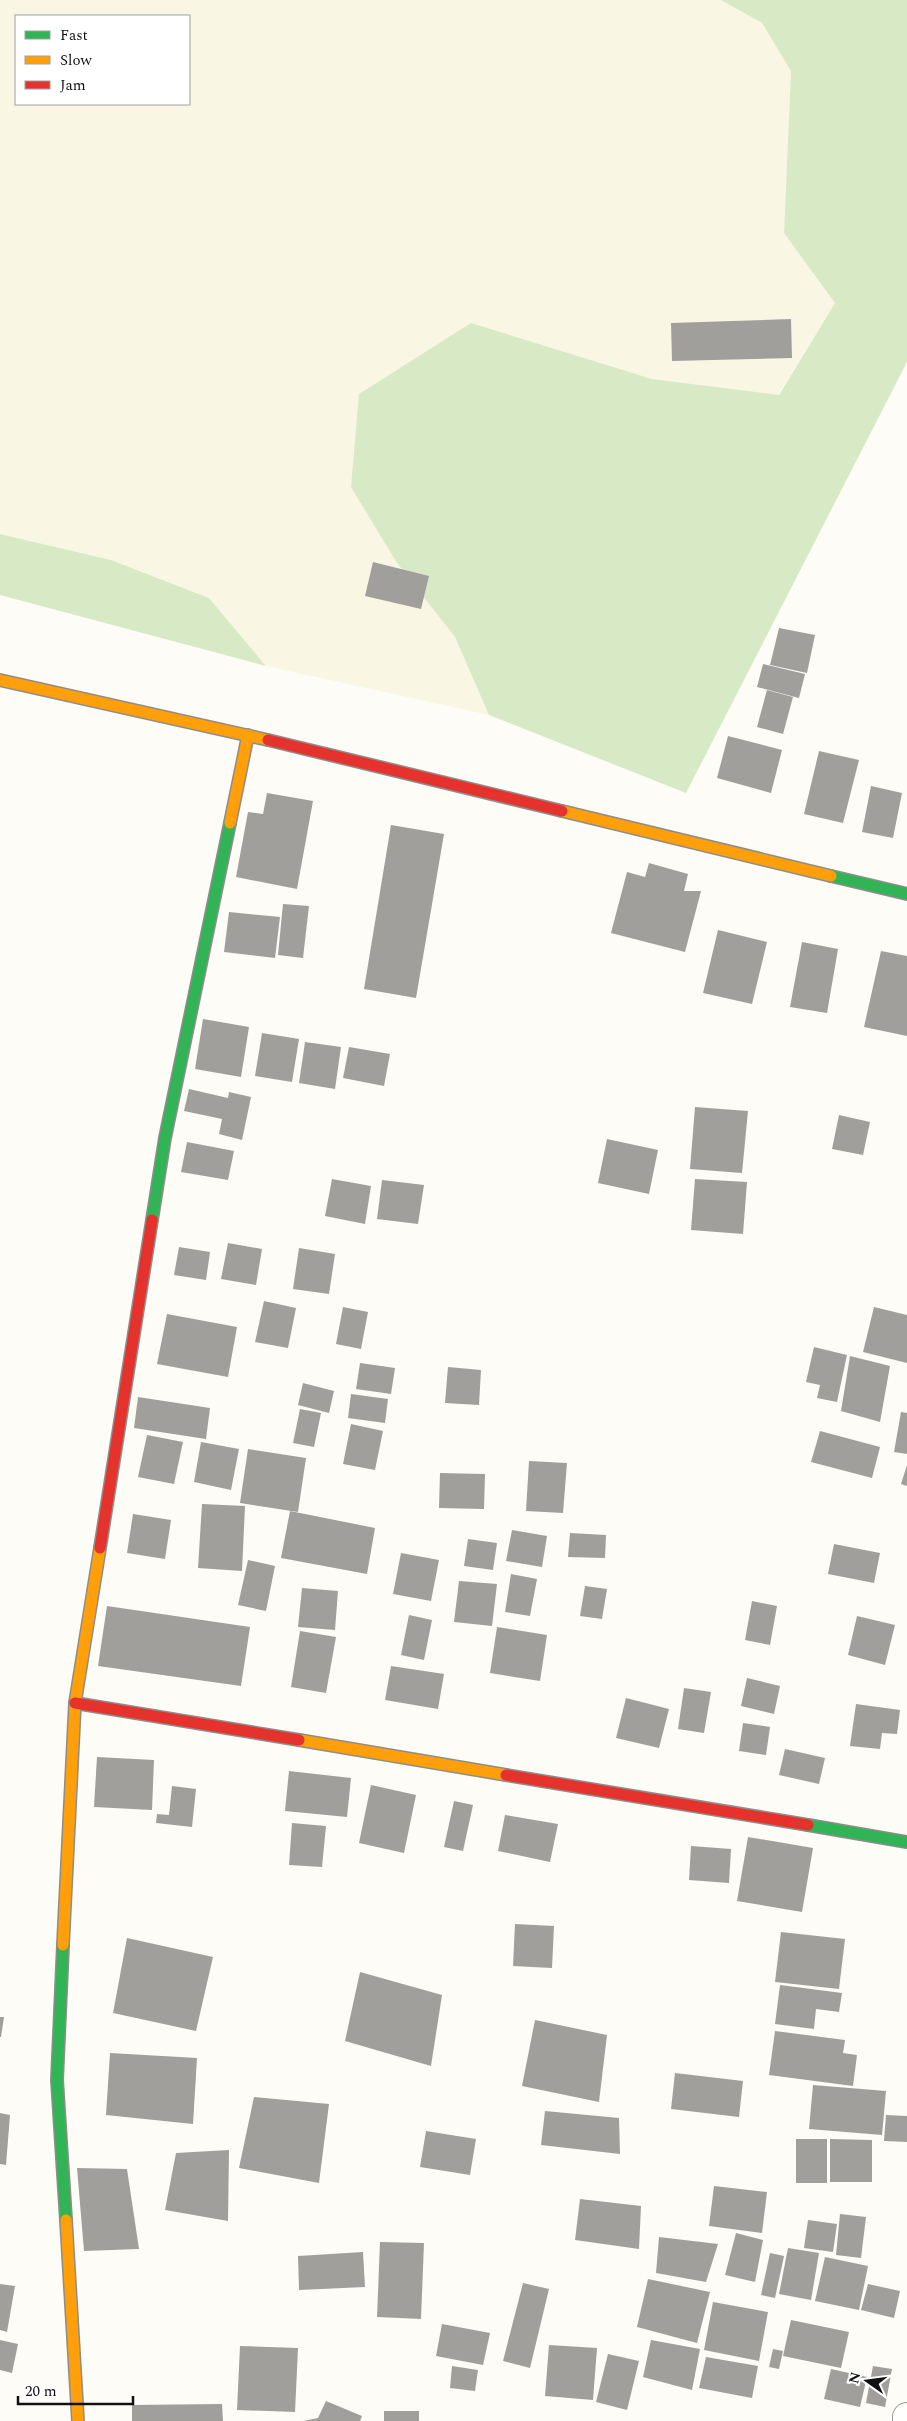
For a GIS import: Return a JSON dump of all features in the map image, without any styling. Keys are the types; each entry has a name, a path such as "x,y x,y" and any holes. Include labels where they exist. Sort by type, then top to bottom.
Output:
{"street":[{"path":"0,680 248,735 907,894"},
{"path":"78,2421 57,2080 75,1703 165,1138 248,735"},
{"path":"75,1703 907,1842"},
{"path":"906,2421 907,2417"}],"shaded area":[{"path":"0,0 721,0 762,23 791,71 784,233 835,303 778,395 652,379 471,324 397,563 455,637 489,715 266,666 209,598 111,560 0,534"}],"green space":[{"path":"721,0 907,0 907,362 686,793 489,715 455,637 397,563 351,487 359,394 471,323 652,379 779,395 835,303 784,233 791,71 762,23"},
{"path":"0,534 111,560 209,598 266,666 0,595"}],"building":[{"path":"791,319 792,358 672,361 671,323"},
{"path":"373,562 429,576 421,609 365,596"},
{"path":"779,628 815,635 807,673 770,665"},
{"path":"763,664 805,674 799,698 757,687"},
{"path":"767,690 793,697 783,734 757,727"},
{"path":"728,736 782,750 771,793 717,778"},
{"path":"819,751 859,760 843,823 804,814"},
{"path":"871,786 902,793 893,838 862,832"},
{"path":"267,793 313,801 297,889 236,877 248,812 263,814"},
{"path":"391,825 444,834 416,998 364,989"},
{"path":"649,863 688,874 684,891 701,891 685,952 611,933 627,872 645,877"},
{"path":"283,904 309,906 303,958 278,955"},
{"path":"229,912 280,917 275,958 224,952"},
{"path":"718,930 767,942 752,1004 703,993"},
{"path":"802,942 838,949 827,1013 790,1007"},
{"path":"881,951 907,956 907,1036 864,1027"},
{"path":"203,1019 249,1027 241,1077 195,1069"},
{"path":"262,1033 299,1039 292,1082 255,1076"},
{"path":"305,1042 341,1047 335,1089 299,1083"},
{"path":"349,1047 390,1054 384,1086 343,1078"},
{"path":"189,1089 228,1098 229,1092 251,1097 242,1140 219,1134 222,1119 184,1111"},
{"path":"695,1107 748,1111 742,1173 690,1169"},
{"path":"839,1115 870,1122 863,1155 832,1149"},
{"path":"607,1139 658,1150 649,1194 598,1183"},
{"path":"187,1142 234,1151 228,1180 181,1172"},
{"path":"332,1179 371,1186 365,1224 325,1216"},
{"path":"695,1179 747,1182 743,1234 691,1230"},
{"path":"382,1180 424,1185 418,1224 377,1219"},
{"path":"228,1243 262,1249 256,1285 221,1279"},
{"path":"179,1247 210,1252 206,1280 174,1275"},
{"path":"299,1248 335,1254 329,1294 293,1289"},
{"path":"264,1301 296,1308 288,1348 255,1342"},
{"path":"343,1307 368,1312 361,1349 336,1344"},
{"path":"874,1307 907,1315 907,1363 863,1352"},
{"path":"167,1314 237,1327 228,1377 157,1364"},
{"path":"814,1347 847,1355 837,1402 817,1398 820,1385 806,1382"},
{"path":"850,1356 890,1366 880,1422 841,1411"},
{"path":"360,1363 395,1368 391,1394 356,1389"},
{"path":"448,1367 481,1370 479,1405 445,1403"},
{"path":"303,1383 334,1391 329,1413 298,1405"},
{"path":"351,1394 388,1399 385,1423 348,1418"},
{"path":"138,1397 210,1408 206,1439 134,1428"},
{"path":"300,1409 321,1413 314,1447 293,1443"},
{"path":"901,1412 907,1413 907,1454 894,1452"},
{"path":"351,1424 383,1431 375,1470 343,1464"},
{"path":"820,1431 880,1447 872,1478 811,1462"},
{"path":"147,1435 183,1442 174,1484 138,1477"},
{"path":"201,1442 239,1449 231,1490 194,1482"},
{"path":"248,1449 306,1458 298,1512 240,1503"},
{"path":"529,1461 567,1463 563,1513 526,1511"},
{"path":"907,1465 907,1486 901,1484"},
{"path":"440,1473 485,1474 484,1509 439,1508"},
{"path":"202,1504 245,1506 242,1571 198,1568"},
{"path":"290,1511 375,1528 367,1574 281,1558"},
{"path":"133,1514 171,1520 165,1559 127,1553"},
{"path":"512,1530 547,1536 542,1567 506,1561"},
{"path":"570,1533 606,1535 605,1558 568,1557"},
{"path":"468,1539 497,1543 493,1570 464,1566"},
{"path":"834,1544 880,1553 874,1583 828,1574"},
{"path":"401,1553 439,1560 431,1601 393,1594"},
{"path":"248,1560 275,1566 266,1611 238,1605"},
{"path":"511,1574 537,1579 530,1616 505,1612"},
{"path":"459,1581 497,1584 492,1626 454,1622"},
{"path":"585,1586 607,1589 602,1619 580,1616"},
{"path":"302,1588 338,1591 335,1630 298,1627"},
{"path":"752,1601 777,1606 770,1645 745,1640"},
{"path":"107,1606 250,1627 241,1686 98,1666"},
{"path":"409,1615 432,1620 424,1660 401,1655"},
{"path":"857,1616 895,1625 885,1665 848,1655"},
{"path":"497,1627 547,1635 540,1681 490,1673"},
{"path":"300,1631 336,1637 326,1693 291,1687"},
{"path":"391,1666 444,1674 438,1709 385,1700"},
{"path":"747,1678 780,1686 774,1714 741,1706"},
{"path":"684,1688 711,1692 704,1733 678,1729"},
{"path":"626,1698 669,1709 659,1748 616,1738"},
{"path":"856,1704 900,1710 897,1734 882,1733 880,1749 850,1746"},
{"path":"743,1723 770,1727 766,1755 739,1751"},
{"path":"785,1749 825,1758 819,1784 779,1775"},
{"path":"97,1757 154,1760 152,1810 94,1807"},
{"path":"289,1771 351,1778 347,1817 285,1811"},
{"path":"371,1785 416,1795 404,1853 359,1843"},
{"path":"172,1786 196,1789 192,1827 156,1823 157,1814 169,1815"},
{"path":"454,1801 473,1805 463,1851 444,1847"},
{"path":"505,1815 558,1824 550,1862 498,1851"},
{"path":"292,1823 326,1826 322,1867 289,1865"},
{"path":"748,1837 813,1848 802,1912 737,1901"},
{"path":"691,1846 731,1849 729,1883 689,1880"},
{"path":"515,1924 554,1926 552,1968 513,1966"},
{"path":"781,1932 845,1939 839,1989 775,1982"},
{"path":"127,1938 213,1957 196,2031 113,2013"},
{"path":"360,1972 442,1995 431,2066 345,2041"},
{"path":"780,1985 842,1993 839,2012 816,2009 814,2029 775,2024"},
{"path":"0,2017 4,2017 1,2037 0,2037"},
{"path":"535,2020 607,2035 599,2102 522,2086"},
{"path":"775,2031 845,2040 843,2053 857,2055 853,2086 769,2075"},
{"path":"110,2053 197,2058 193,2124 106,2115"},
{"path":"675,2073 743,2081 739,2117 671,2109"},
{"path":"813,2085 886,2091 882,2135 809,2129"},
{"path":"254,2097 329,2104 319,2183 239,2168"},
{"path":"545,2111 619,2118 620,2154 541,2145"},
{"path":"0,2113 10,2115 6,2165 0,2164"},
{"path":"886,2115 907,2116 907,2142 884,2141"},
{"path":"426,2131 476,2139 470,2175 420,2167"},
{"path":"796,2139 827,2139 827,2183 796,2183"},
{"path":"830,2139 872,2140 872,2182 830,2182"},
{"path":"229,2150 228,2221 165,2210 176,2153"},
{"path":"77,2168 127,2169 139,2249 84,2251"},
{"path":"714,2186 767,2192 762,2233 709,2226"},
{"path":"580,2199 641,2206 639,2249 575,2240"},
{"path":"840,2214 866,2217 861,2258 836,2255"},
{"path":"808,2220 837,2224 833,2252 804,2248"},
{"path":"736,2233 763,2240 755,2282 725,2275"},
{"path":"659,2237 718,2244 706,2282 656,2273"},
{"path":"380,2242 424,2243 421,2319 377,2317"},
{"path":"788,2248 819,2253 811,2300 779,2294"},
{"path":"363,2252 365,2287 299,2290 298,2256"},
{"path":"770,2253 784,2256 775,2298 761,2295"},
{"path":"825,2257 868,2266 859,2310 815,2301"},
{"path":"648,2279 710,2292 697,2343 637,2327"},
{"path":"523,2283 549,2289 530,2368 503,2361"},
{"path":"0,2284 15,2286 7,2332 0,2330"},
{"path":"868,2284 900,2291 894,2318 861,2310"},
{"path":"713,2302 768,2312 759,2361 704,2350"},
{"path":"791,2320 849,2332 841,2368 783,2356"},
{"path":"442,2324 490,2333 483,2365 436,2356"},
{"path":"0,2340 18,2344 12,2373 0,2370"},
{"path":"651,2340 700,2349 692,2390 643,2377"},
{"path":"549,2345 597,2348 593,2400 545,2396"},
{"path":"240,2346 298,2348 295,2412 237,2410"},
{"path":"773,2349 783,2351 779,2369 769,2367"},
{"path":"608,2354 639,2361 627,2410 596,2402"},
{"path":"706,2357 758,2366 752,2398 699,2388"},
{"path":"452,2366 478,2370 475,2391 450,2388"},
{"path":"873,2366 892,2369 885,2407 866,2403"},
{"path":"831,2369 867,2377 860,2407 824,2399"},
{"path":"326,2401 362,2416 360,2421 303,2421 318,2418"},
{"path":"222,2404 223,2421 132,2421 132,2405"},
{"path":"384,2411 419,2411 419,2421 384,2421"}],"traffic: fast":[{"path":"152,1220 165,1138 230,823"},
{"path":"831,876 907,894"},
{"path":"808,1825 907,1842"},
{"path":"63,1945 57,2080 66,2220"}],"traffic: slow":[{"path":"0,680 268,740"},
{"path":"230,823 248,735"},
{"path":"562,811 831,876"},
{"path":"63,1945 75,1703 100,1548"},
{"path":"299,1740 506,1775"},
{"path":"66,2220 78,2421"}],"traffic: jam":[{"path":"268,740 562,811"},
{"path":"100,1548 152,1220"},
{"path":"75,1703 299,1740"},
{"path":"506,1775 808,1825"}]}
